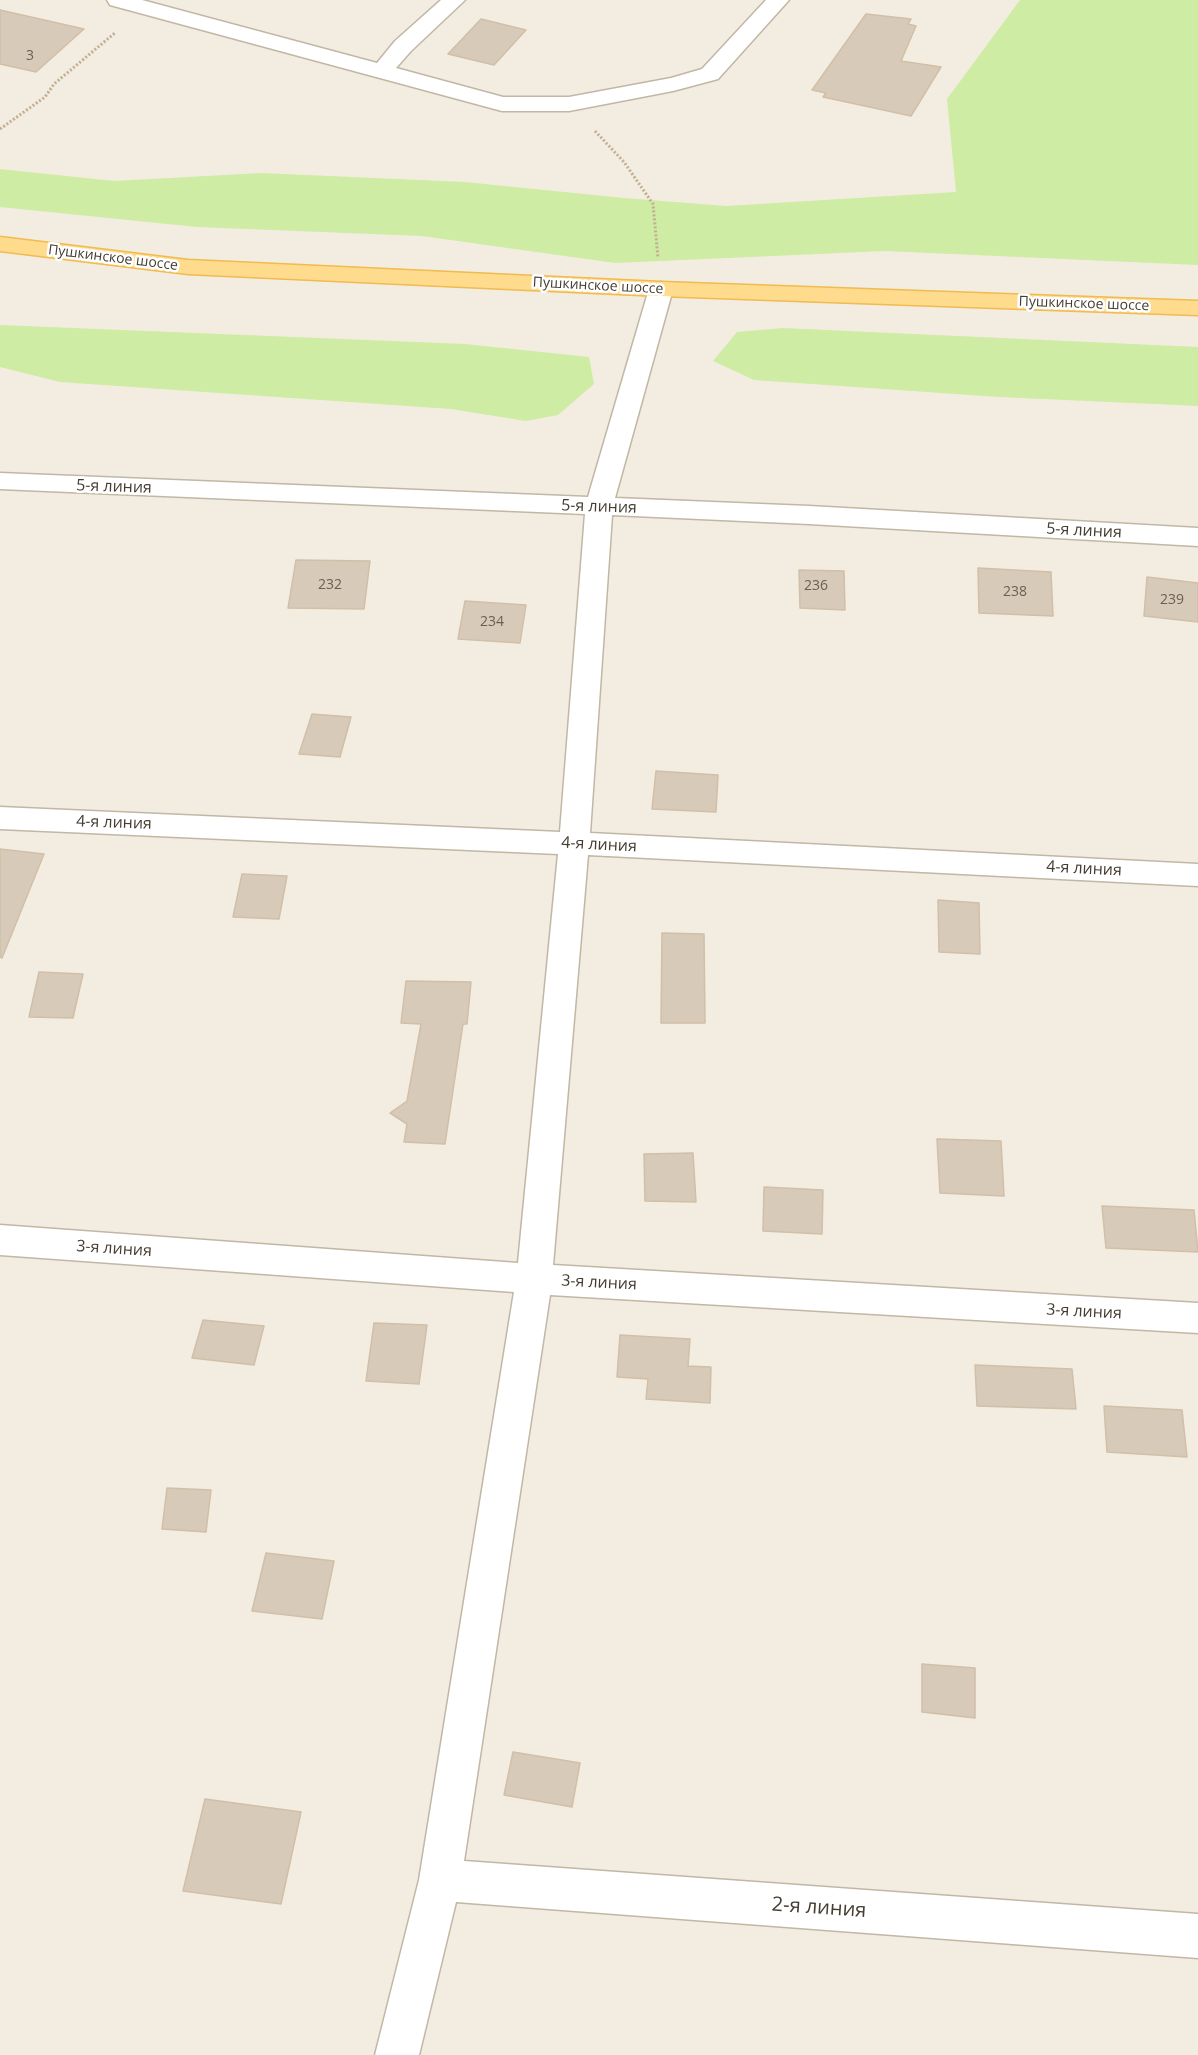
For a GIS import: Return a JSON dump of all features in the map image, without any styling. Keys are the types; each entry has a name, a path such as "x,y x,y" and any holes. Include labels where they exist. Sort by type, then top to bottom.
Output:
{"main road":[{"name":"Пушкинское шоссе","path":"0,244 188,267 661,289 1198,308"}],"street":[{"path":"381,72 403,46 454,0"},
{"path":"130,2 502,104 569,104 673,84 710,74 778,0"},
{"path":"397,2055 440,1880 534,1279 574,844 599,507 661,289"},
{"name":"5-я линия","path":"0,481 809,516 1198,537"},
{"name":"4-я линия","path":"0,818 1198,875"},
{"name":"3-я линия","path":"0,1240 534,1279 1198,1318"},
{"name":"2-я линия","path":"440,1880 1198,1936"}],"path":[{"path":"0,129 45,97 54,84 130,2"},
{"path":"569,104 624,162 653,204 661,289"}],"green space":[{"path":"1020,0 1198,0 1198,265 885,251 615,263 422,236 197,227 0,207 0,169 114,181 261,173 465,182 726,206 956,192 947,99"},
{"path":"0,325 465,344 589,357 594,384 558,415 526,421 451,409 60,382 0,367"},
{"path":"783,328 1198,347 1198,406 999,397 754,380 713,361 737,332"}],"building":[{"path":"0,10 84,29 36,72 0,64"},
{"path":"866,14 911,19 908,24 916,26 901,61 941,67 911,116 823,97 826,93 812,90"},
{"path":"481,19 526,30 494,65 448,54"},
{"path":"296,560 370,561 364,609 288,608"},
{"path":"978,568 1051,572 1053,616 979,613"},
{"path":"799,570 844,571 845,610 800,608"},
{"path":"1147,577 1198,583 1198,622 1144,616"},
{"path":"465,601 526,605 520,643 458,639"},
{"path":"312,714 351,717 340,757 299,754"},
{"path":"656,771 718,775 716,812 652,809"},
{"path":"0,849 44,854 2,958 0,957"},
{"path":"242,874 287,876 279,919 233,917"},
{"path":"938,900 979,903 980,954 939,952"},
{"path":"662,933 704,934 705,1023 661,1023"},
{"path":"39,972 83,974 73,1018 29,1017"},
{"path":"406,981 471,982 467,1024 463,1024 445,1144 404,1142 407,1124 390,1113 407,1101 421,1024 401,1023"},
{"path":"937,1139 1001,1141 1004,1196 940,1193"},
{"path":"693,1153 696,1202 645,1201 644,1154"},
{"path":"764,1187 823,1190 822,1234 763,1231"},
{"path":"1102,1206 1194,1210 1198,1252 1106,1248"},
{"path":"203,1320 264,1326 254,1365 192,1358"},
{"path":"374,1323 427,1325 419,1384 366,1381"},
{"path":"620,1335 690,1339 688,1366 711,1367 710,1403 646,1399 648,1379 617,1377"},
{"path":"975,1365 1072,1369 1076,1409 977,1406"},
{"path":"1104,1406 1182,1410 1187,1457 1107,1452"},
{"path":"167,1488 211,1490 206,1532 162,1529"},
{"path":"266,1553 334,1561 322,1619 252,1611"},
{"path":"922,1664 975,1668 975,1718 922,1712"},
{"path":"513,1752 580,1763 572,1807 504,1795"},
{"path":"205,1799 301,1812 281,1904 183,1891"}]}
